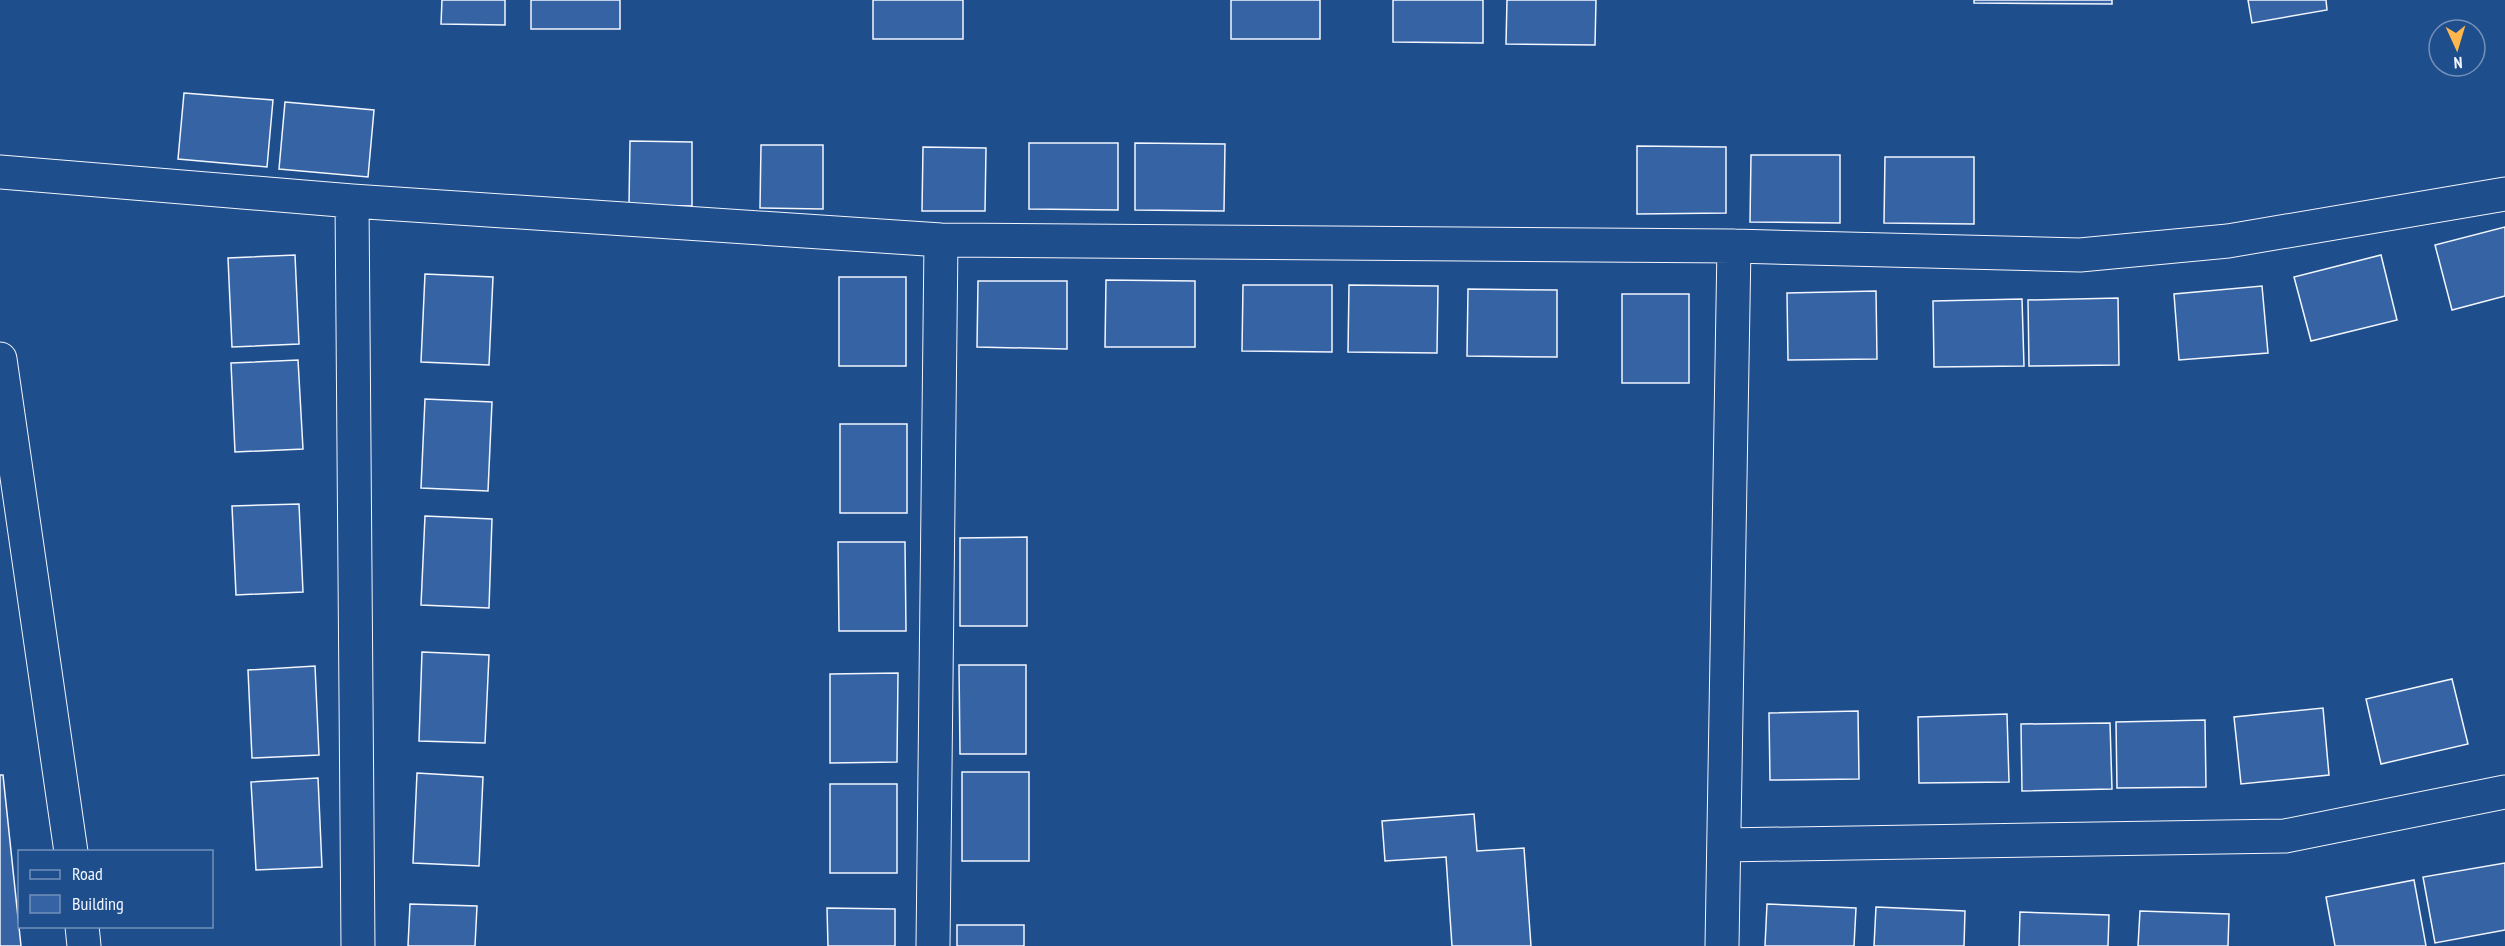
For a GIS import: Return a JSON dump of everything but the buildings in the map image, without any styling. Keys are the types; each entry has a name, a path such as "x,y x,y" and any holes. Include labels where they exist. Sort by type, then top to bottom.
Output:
{"street":[{"path":"0,172 352,201 941,240 1734,246 2080,255 2228,241 2505,194"},
{"path":"352,201 358,946"},
{"path":"933,946 941,240"},
{"path":"1722,946 1734,246"},
{"path":"0,359 71,850"},
{"path":"1724,845 2285,836 2505,792"},
{"path":"82,928 84,946"}]}
